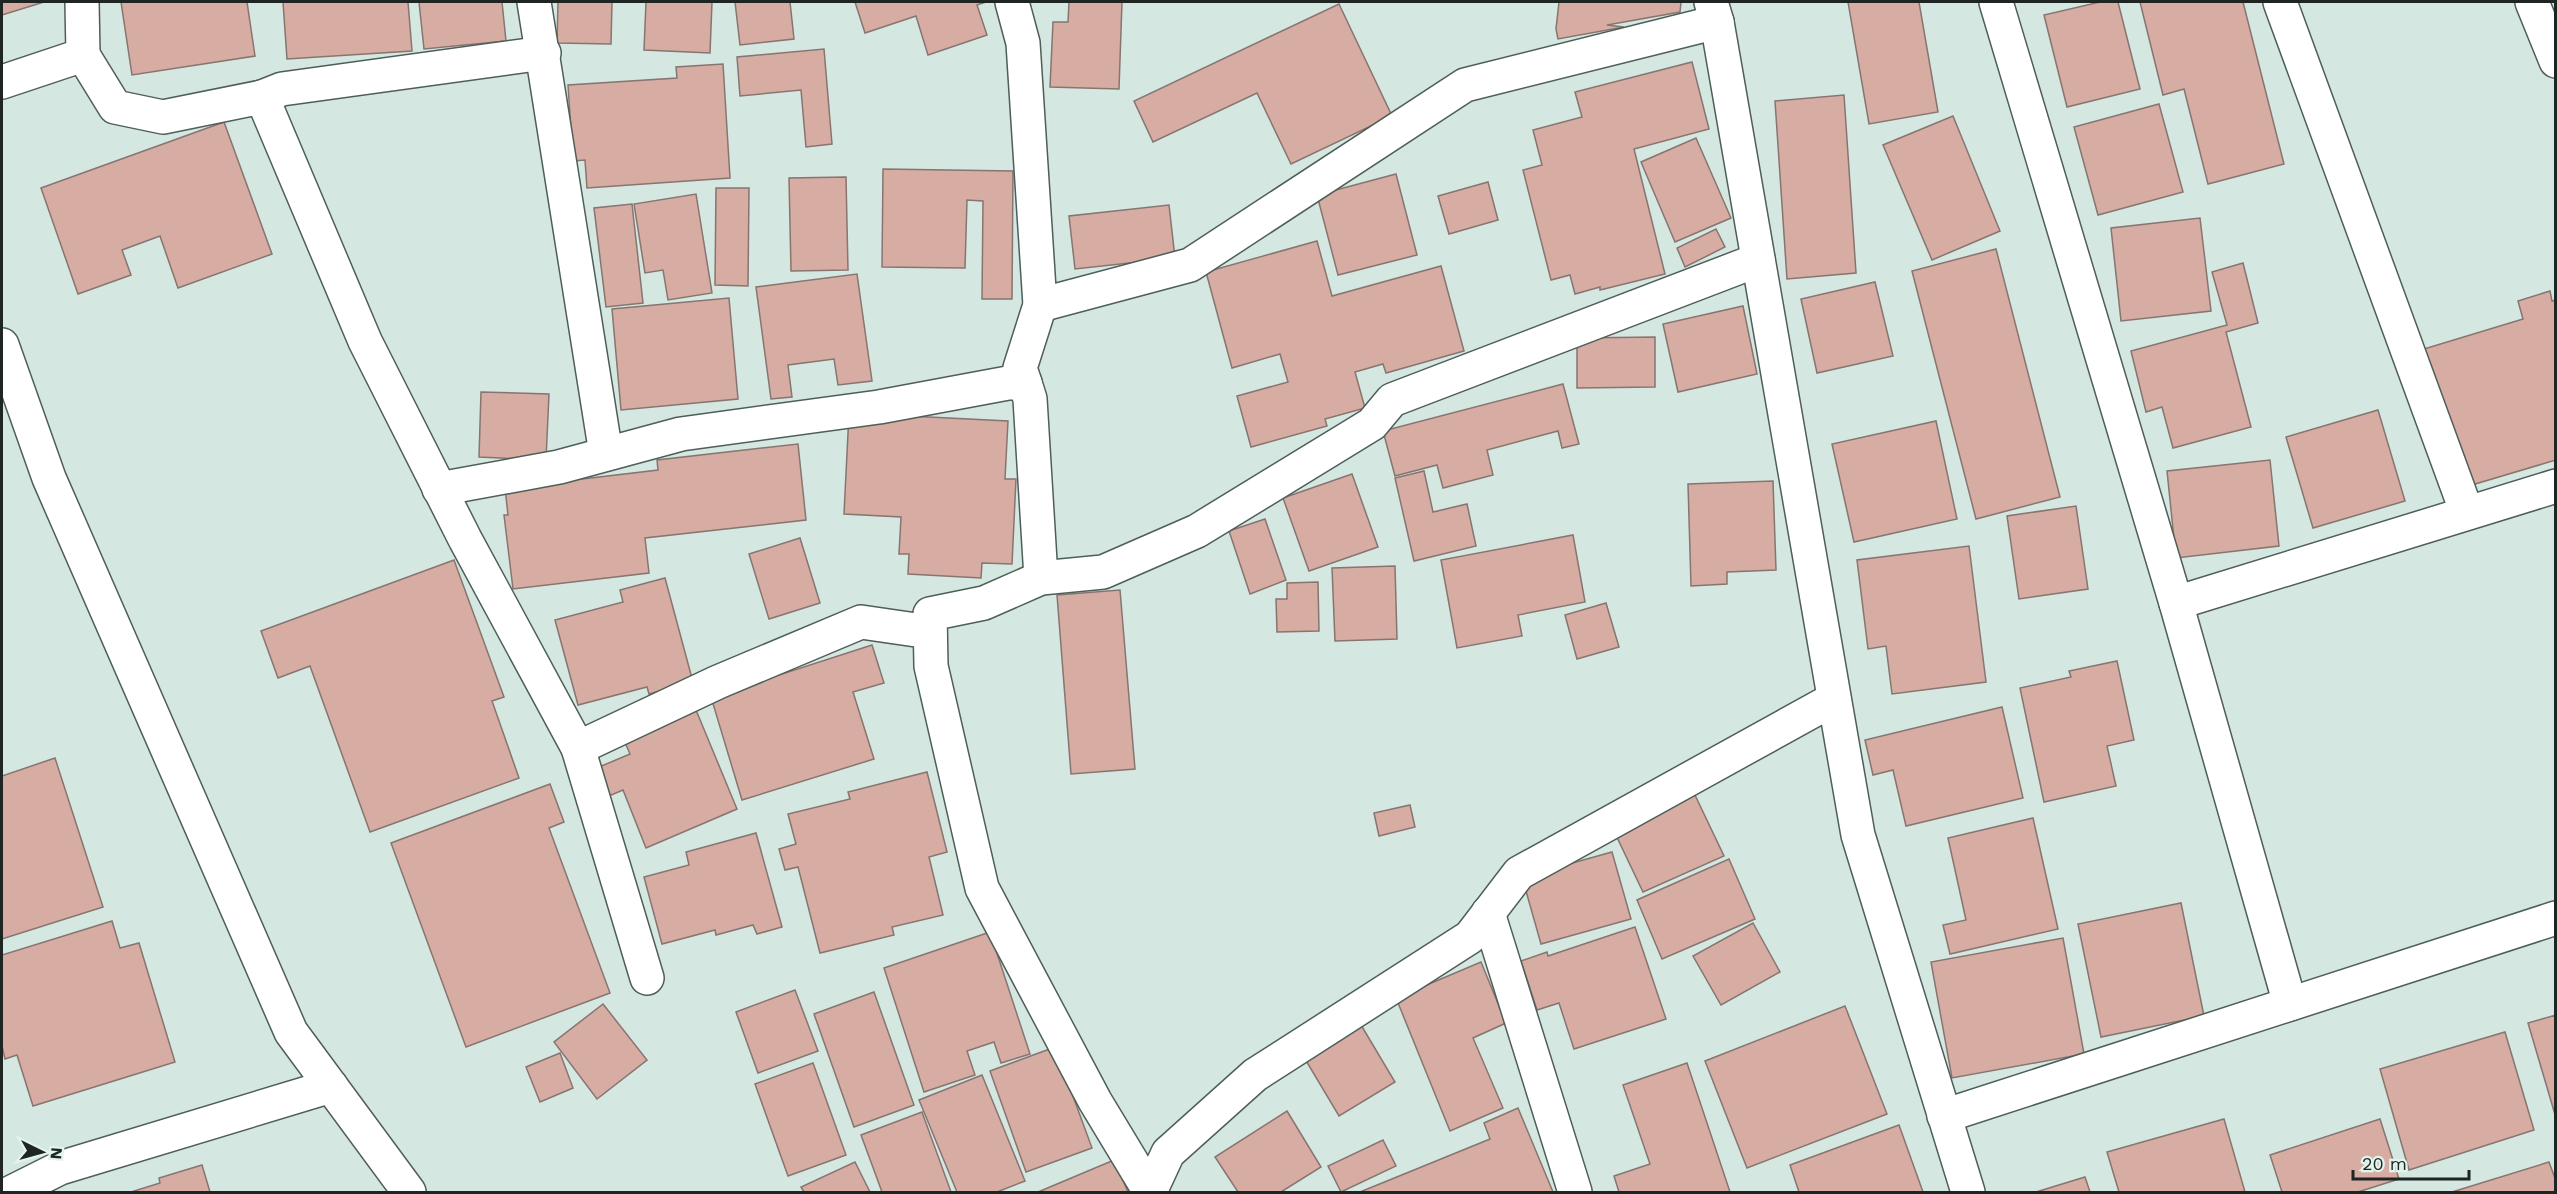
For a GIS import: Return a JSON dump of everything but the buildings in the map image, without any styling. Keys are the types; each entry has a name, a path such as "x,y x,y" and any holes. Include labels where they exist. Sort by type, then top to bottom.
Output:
{"street":[{"path":"82,2 83,55 115,107 163,117 262,97 282,89 544,53"},
{"path":"534,2 544,53 606,454"},
{"path":"1012,2 1023,43 1040,305 1020,368 1030,399 1041,578"},
{"path":"1996,2 2176,603 2290,1004"},
{"path":"2280,2 2467,513"},
{"path":"2532,2 2556,61"},
{"path":"1040,305 1190,265 1465,85 1714,12 1858,835 1968,1192"},
{"path":"2,82 83,55"},
{"path":"262,97 365,341 440,489 578,748 647,978"},
{"path":"1150,1192 1095,1101 982,888 931,666 930,614 984,603 1041,578 1103,572 1197,531 1372,424 1392,400 1758,260"},
{"path":"2,345 49,478 291,1032 410,1192"},
{"path":"440,489 559,467 681,435 879,407 1008,383 1025,383"},
{"path":"2176,603 2556,486"},
{"path":"578,748 718,682 861,622 930,632"},
{"path":"1150,1192 1168,1153 1255,1076 1470,937 1519,873 1834,699"},
{"path":"1488,913 1575,1192"},
{"path":"1944,1116 2556,918"},
{"path":"12,1192 60,1168 331,1086"}]}
